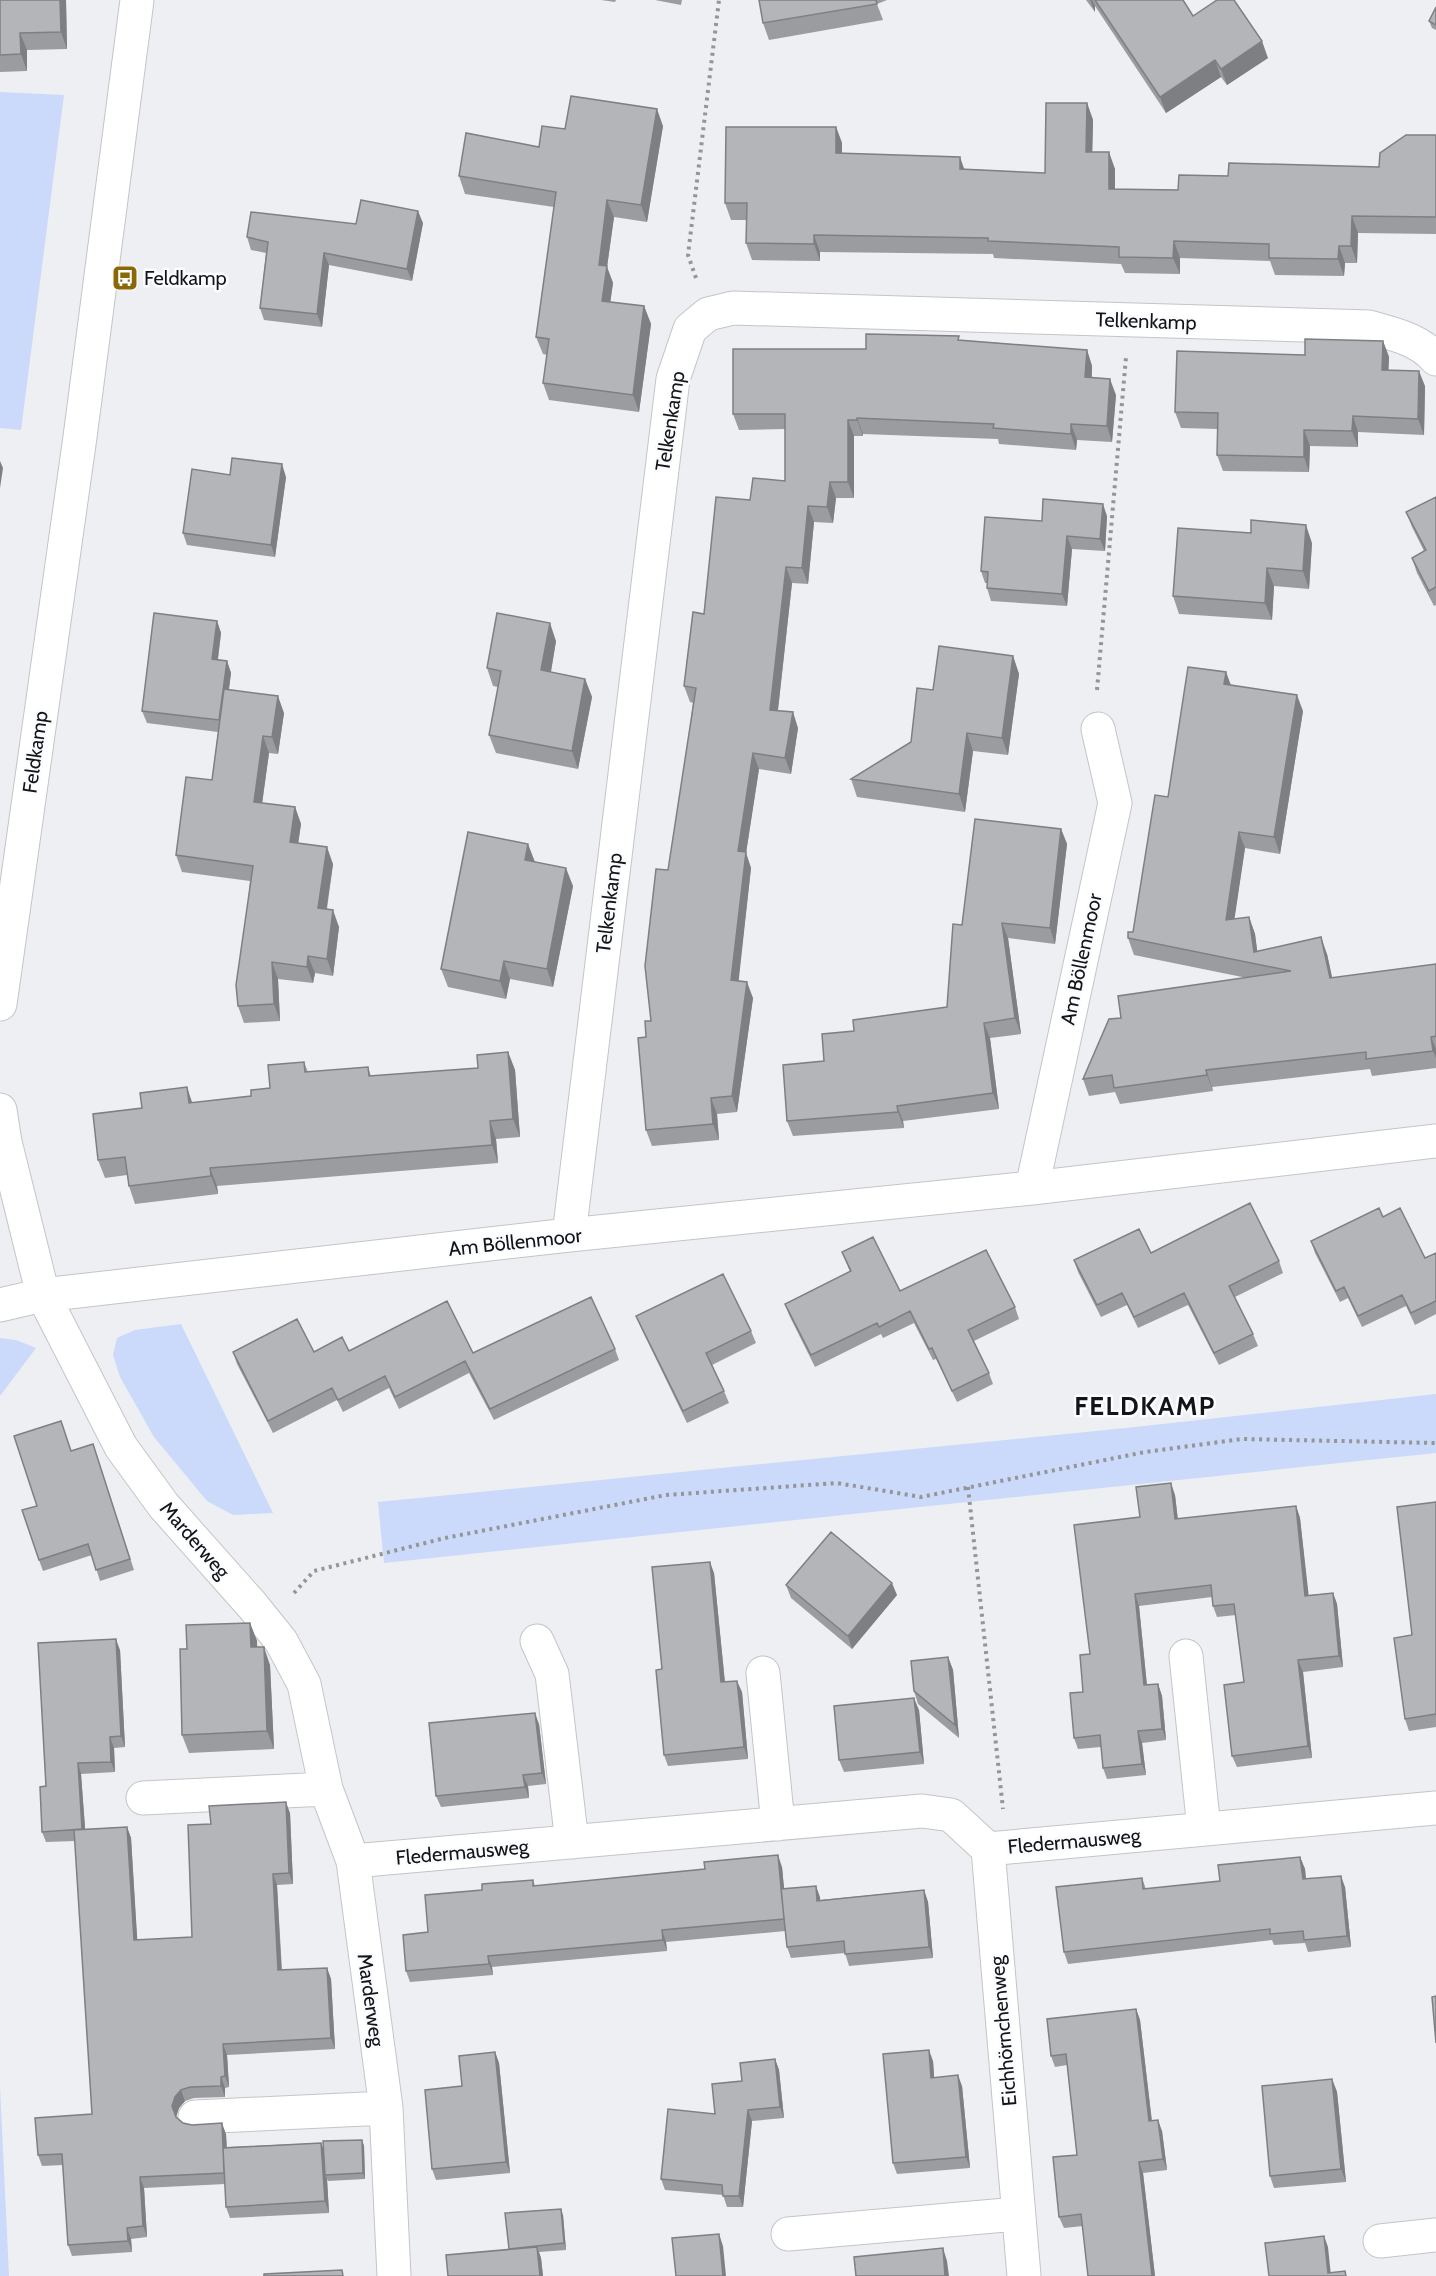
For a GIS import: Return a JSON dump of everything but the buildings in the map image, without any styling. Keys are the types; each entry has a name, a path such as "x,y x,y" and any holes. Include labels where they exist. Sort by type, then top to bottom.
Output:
{"street":[{"name":"Feldkamp","path":"0,1004 81,425 137,0"},
{"name":"Telkenkamp","path":"569,1235 673,379 690,329 708,314 734,308 1369,327 1404,337 1430,352 1436,359"},
{"name":"Am Böllenmoor","path":"1032,1188 1115,802 1098,729"},
{"path":"0,1110 5,1142 43,1295"},
{"name":"Am Böllenmoor","path":"0,1305 43,1295 569,1235 1032,1188 1436,1141"},
{"name":"Marderweg","path":"43,1295 121,1447 164,1506 281,1641 304,1684 326,1789 353,1861 386,2108 394,2276"},
{"path":"537,1641 552,1674 572,1842"},
{"path":"1186,1656 1204,1829"},
{"path":"764,1673 778,1824"},
{"path":"143,1798 326,1789"},
{"name":"Fledermausweg","path":"353,1861 921,1810 951,1815 998,1848 1436,1808"},
{"name":"Eichhörnchenweg","path":"998,1848 1018,2214 1024,2276"},
{"path":"195,2117 386,2108"},
{"path":"788,2234 1018,2214"},
{"path":"1380,2241 1436,2235"}],"path":[{"path":"708,314 688,255 719,0"},
{"path":"1098,729 1096,677 1129,320"},
{"path":"267,1623 314,1571 445,1538 666,1495 837,1483 921,1497 1145,1452 1242,1440 1436,1443"},
{"path":"968,1487 998,1848"}],"shaded area":[{"path":"0,92 64,95 21,430 0,428"},
{"path":"181,1324 273,1513 233,1515 207,1501 154,1437 120,1377 113,1355 117,1338 135,1330"},
{"path":"0,1338 16,1340 36,1348 0,1396"},
{"path":"1436,1394 1436,1453 384,1563 378,1502 1126,1428"},
{"path":"0,2087 9,2276 0,2276"}],"place":[{"name":"Feldkamp","path":"125,278"}],"district":[{"name":"FELDKAMP","path":"1145,1406"}]}
